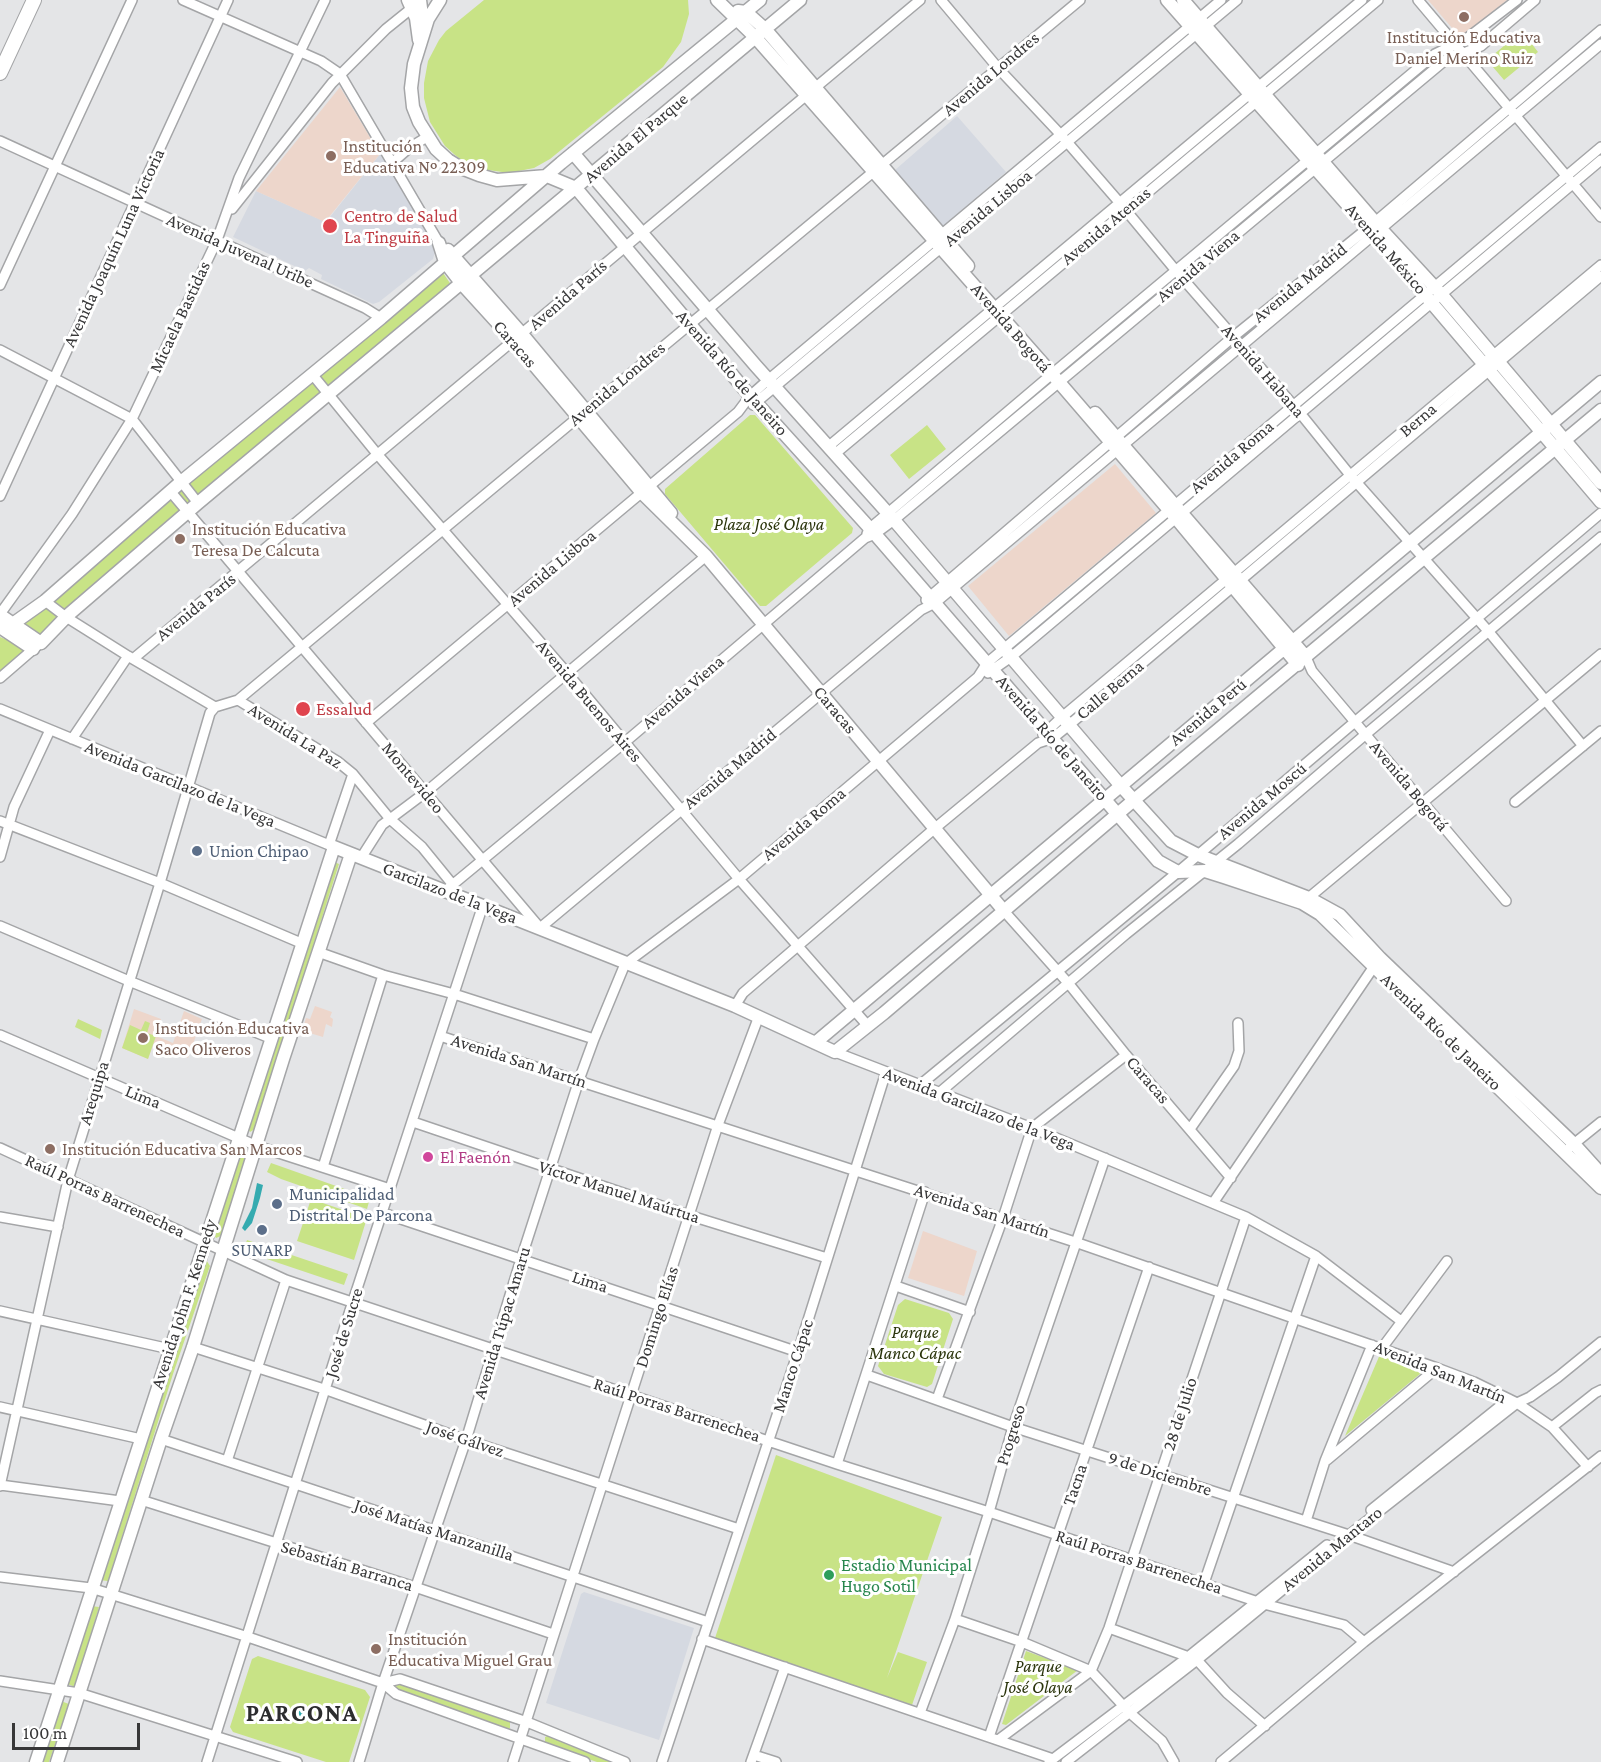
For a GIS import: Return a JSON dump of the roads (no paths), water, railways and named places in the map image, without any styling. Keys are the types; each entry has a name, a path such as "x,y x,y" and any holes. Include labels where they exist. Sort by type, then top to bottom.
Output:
{"main road":[{"path":"0,73 34,0"}],"street":[{"path":"0,285 132,0"},
{"path":"183,0 327,64 340,74 439,243"},
{"name":"Avenida Joaquín Luna Victoria","path":"0,496 228,0"},
{"name":"Micaela Bastidas","path":"0,615 72,514 132,418 217,240 239,178 325,0"},
{"path":"440,0 428,20 411,78 411,98 427,137 448,160 461,168 497,180 547,176 571,186"},
{"path":"717,0 726,10 741,16"},
{"name":"Avenida El Parque","path":"5,628 45,601 170,491 381,318 573,153 760,0"},
{"name":"Avenida El Parque","path":"37,646 66,617 198,503 467,280 571,186 592,175 763,34 800,0"},
{"name":"Avenida París","path":"72,739 130,657 238,572 640,232 920,0"},
{"name":"Avenida Habana","path":"940,0 998,68 1064,138 1353,478 1489,632 1583,746"},
{"name":"Avenida Londres","path":"238,700 1080,0"},
{"name":"Avenida México","path":"1167,0 1198,26 1433,294 1560,444 1601,502"},
{"name":"Avenida México","path":"1183,0 1198,26"},
{"name":"Avenida Lisboa","path":"1198,26 1221,0"},
{"name":"Avenida Lisboa","path":"366,723 1198,26 1237,0"},
{"name":"Avenida Atenas","path":"1257,94 1362,0"},
{"name":"Avenida Atenas","path":"833,450 1257,94 1378,0"},
{"path":"1418,0 1601,218"},
{"name":"Avenida Viena","path":"449,888 1316,161 1435,54 1473,35 1517,0"},
{"name":"Avenida Viena","path":"1316,161 1443,62 1481,45 1535,0"},
{"path":"417,2 424,34"},
{"path":"417,2 419,47"},
{"path":"226,216 340,74 417,2"},
{"name":"Avenida Bogotá","path":"741,16 763,34 810,92 1176,511 1287,645 1356,722 1506,901"},
{"name":"Avenida Madrid","path":"540,928 1117,445 1241,346 1509,108 1601,30"},
{"name":"Avenida Madrid","path":"1117,445 1233,337 1516,116 1601,44"},
{"path":"392,163 409,148 427,137"},
{"name":"Avenida Juvenal Uribe","path":"0,141 365,308 381,318"},
{"name":"Avenida Roma","path":"625,964 739,879 1570,179 1601,147"},
{"name":"Avenida Río de Janeiro","path":"573,153 772,383 891,516 1120,786 1172,841 1198,855 1340,915 1377,962 1569,1148 1601,1174"},
{"name":"Avenida Roma","path":"1570,179 1601,160"},
{"path":"561,163 571,186"},
{"path":"516,178 525,189 525,195"},
{"name":"Avenida Río de Janeiro","path":"571,186 753,400 870,534 991,667 1158,861 1178,872 1205,871 1306,901"},
{"name":"Caracas","path":"439,243 467,280 706,556 934,829 1059,972 1231,1178"},
{"name":"Berna","path":"1492,364 1601,265"},
{"name":"Berna","path":"1234,580 1353,478 1601,276"},
{"path":"0,350 132,418 198,503"},
{"name":"Avenida Buenos Aires","path":"312,374 378,455 567,673 739,879 868,1026"},
{"name":"Avenida Perú","path":"815,1043 1601,382"},
{"name":"Avenida Perú","path":"835,1052 1601,410"},
{"name":"Avenida México","path":"1560,444 1601,483"},
{"name":"Montevideo","path":"170,491 540,928"},
{"name":"Avenida Moscú","path":"921,1085 1178,872 1601,513"},
{"name":"Avenida Moscú","path":"939,1093 1601,537"},
{"path":"356,856 382,825 426,792 706,556"},
{"name":"Calle Berna","path":"934,829 1234,580"},
{"path":"45,601 66,617 130,657 215,707"},
{"path":"0,615 5,628 37,646 0,678"},
{"path":"1306,901 1601,654"},
{"name":"Avenida La Paz","path":"215,707 238,700 337,761 353,774 390,819 422,847 449,888"},
{"name":"Arequipa","path":"0,1485 68,1180 210,713 215,707"},
{"name":"Avenida Garcilazo de la Vega","path":"0,709 356,856"},
{"path":"0,857 4,822 14,807 50,730"},
{"path":"1515,802 1601,731"},
{"path":"331,846 353,774"},
{"path":"4,822 160,883 301,943"},
{"path":"735,1006 743,993 934,829"},
{"name":"Avenida John F. Kennedy","path":"36,1762 331,846"},
{"name":"Avenida John F. Kennedy","path":"57,1762 160,1439 193,1347 318,952 356,856"},
{"name":"Garcilazo de la Vega","path":"356,856 449,888 483,905 540,928"},
{"name":"José de Sucre","path":"207,1762 327,1390 353,1301 483,905"},
{"path":"1114,923 1126,934"},
{"path":"0,926 270,1038"},
{"name":"Avenida Garcilazo de la Vega","path":"540,928 759,1016 835,1052 1032,1128 1246,1217 1316,1256 1401,1321"},
{"path":"318,952 384,975 454,994 594,1039"},
{"path":"1213,1203 1377,962"},
{"name":"Avenida Túpac Amaru","path":"359,1762 383,1683 466,1440 579,1080 625,964"},
{"path":"323,1167 384,975"},
{"name":"Domingo Elías","path":"513,1762 688,1215 718,1125 759,1016"},
{"path":"1190,1129 1234,1066 1239,1051 1238,1023"},
{"path":"991,1028 1002,1040"},
{"name":"Lima","path":"0,1035 256,1146 390,1189"},
{"name":"Avenida San Martín","path":"440,1036 926,1192 1220,1291 1437,1368 1513,1401 1552,1427 1588,1467"},
{"path":"938,1399 1003,1218 1032,1128 1126,1055"},
{"name":"Manco Cápac","path":"662,1762 798,1352 886,1072"},
{"name":"Víctor Manuel Maúrtua","path":"413,1122 688,1215 827,1258"},
{"path":"1569,1148 1601,1122"},
{"name":"Raúl Porras Barrenechea","path":"0,1148 286,1280 1260,1603 1344,1625 1364,1642"},
{"name":"Avenida Río de Janeiro","path":"1569,1148 1601,1188"},
{"name":"Progreso","path":"920,1713 955,1619 1013,1427 1105,1158"},
{"path":"837,1464 926,1192"},
{"name":"Lima","path":"383,1213 798,1352"},
{"path":"0,1217 58,1227"},
{"name":"28 de Julio","path":"1091,1671 1108,1628 1246,1217"},
{"path":"1204,1583 1316,1256"},
{"path":"1306,1521 1326,1461 1377,1346 1401,1321 1447,1261"},
{"name":"Tacna","path":"993,1738 1022,1642 1149,1267"},
{"path":"227,1461 286,1280"},
{"path":"896,1286 970,1312"},
{"path":"0,1311 170,1349"},
{"path":"1066,1762 1127,1709 1513,1401 1530,1397 1601,1342"},
{"name":"José Gálvez","path":"193,1347 327,1390 466,1440 739,1529"},
{"path":"1326,1461 1437,1368"},
{"name":"9 de Diciembre","path":"867,1375 1013,1427 1346,1534 1454,1572"},
{"path":"1552,1427 1601,1390"},
{"path":"0,1407 141,1439"},
{"name":"José Matías Manzanilla","path":"160,1439 708,1622"},
{"path":"1221,1762 1364,1642 1601,1456"},
{"path":"0,1485 120,1501"},
{"name":"Sebastián Barranca","path":"141,1500 415,1587 553,1634"},
{"path":"0,1577 91,1588 248,1637 383,1683 396,1694 585,1762"},
{"path":"955,1619 1022,1642 1091,1671 1162,1741 1174,1762"},
{"path":"1108,1628 1192,1658 1265,1726"},
{"path":"702,1639 1051,1760 1127,1709"},
{"path":"776,1762 753,1759 785,1667"},
{"path":"993,1738 1091,1671"},
{"path":"383,1683 400,1679 527,1722 625,1762"},
{"path":"0,1681 79,1693 297,1762"}],"water":[{"path":"257,1183 263,1185 260,1198 252,1223 245,1231 242,1228 252,1208"},
{"path":"298,1705 304,1705 309,1713 307,1719 298,1721 293,1716 293,1710"}],"place":[{"name":"Institución Educativa Daniel Merino Ruiz","path":"1464,17"},
{"name":"Institución Educativa Nº 22309","path":"331,156"},
{"name":"Centro de Salud La Tinguiña","path":"330,226"},
{"name":"Institución Educativa Teresa De Calcuta","path":"180,539"},
{"name":"Essalud","path":"303,709"},
{"name":"Union Chipao","path":"197,851"},
{"name":"Institución Educativa Saco Oliveros","path":"143,1038"},
{"name":"Institución Educativa San Marcos","path":"50,1149"},
{"name":"El Faenón","path":"428,1157"},
{"name":"Municipalidad Distrital De Parcona","path":"277,1204"},
{"name":"SUNARP","path":"262,1230"},
{"name":"Estadio Municipal Hugo Sotil","path":"829,1575"},
{"name":"Institución Educativa Miguel Grau","path":"376,1649"}],"district":[{"name":"PARCONA","path":"302,1714"}],"park label":[{"name":"Plaza José Olaya","path":"769,524"},
{"name":"Parque Manco Cápac","path":"915,1342"},
{"name":"Parque José Olaya","path":"1038,1676"}]}
